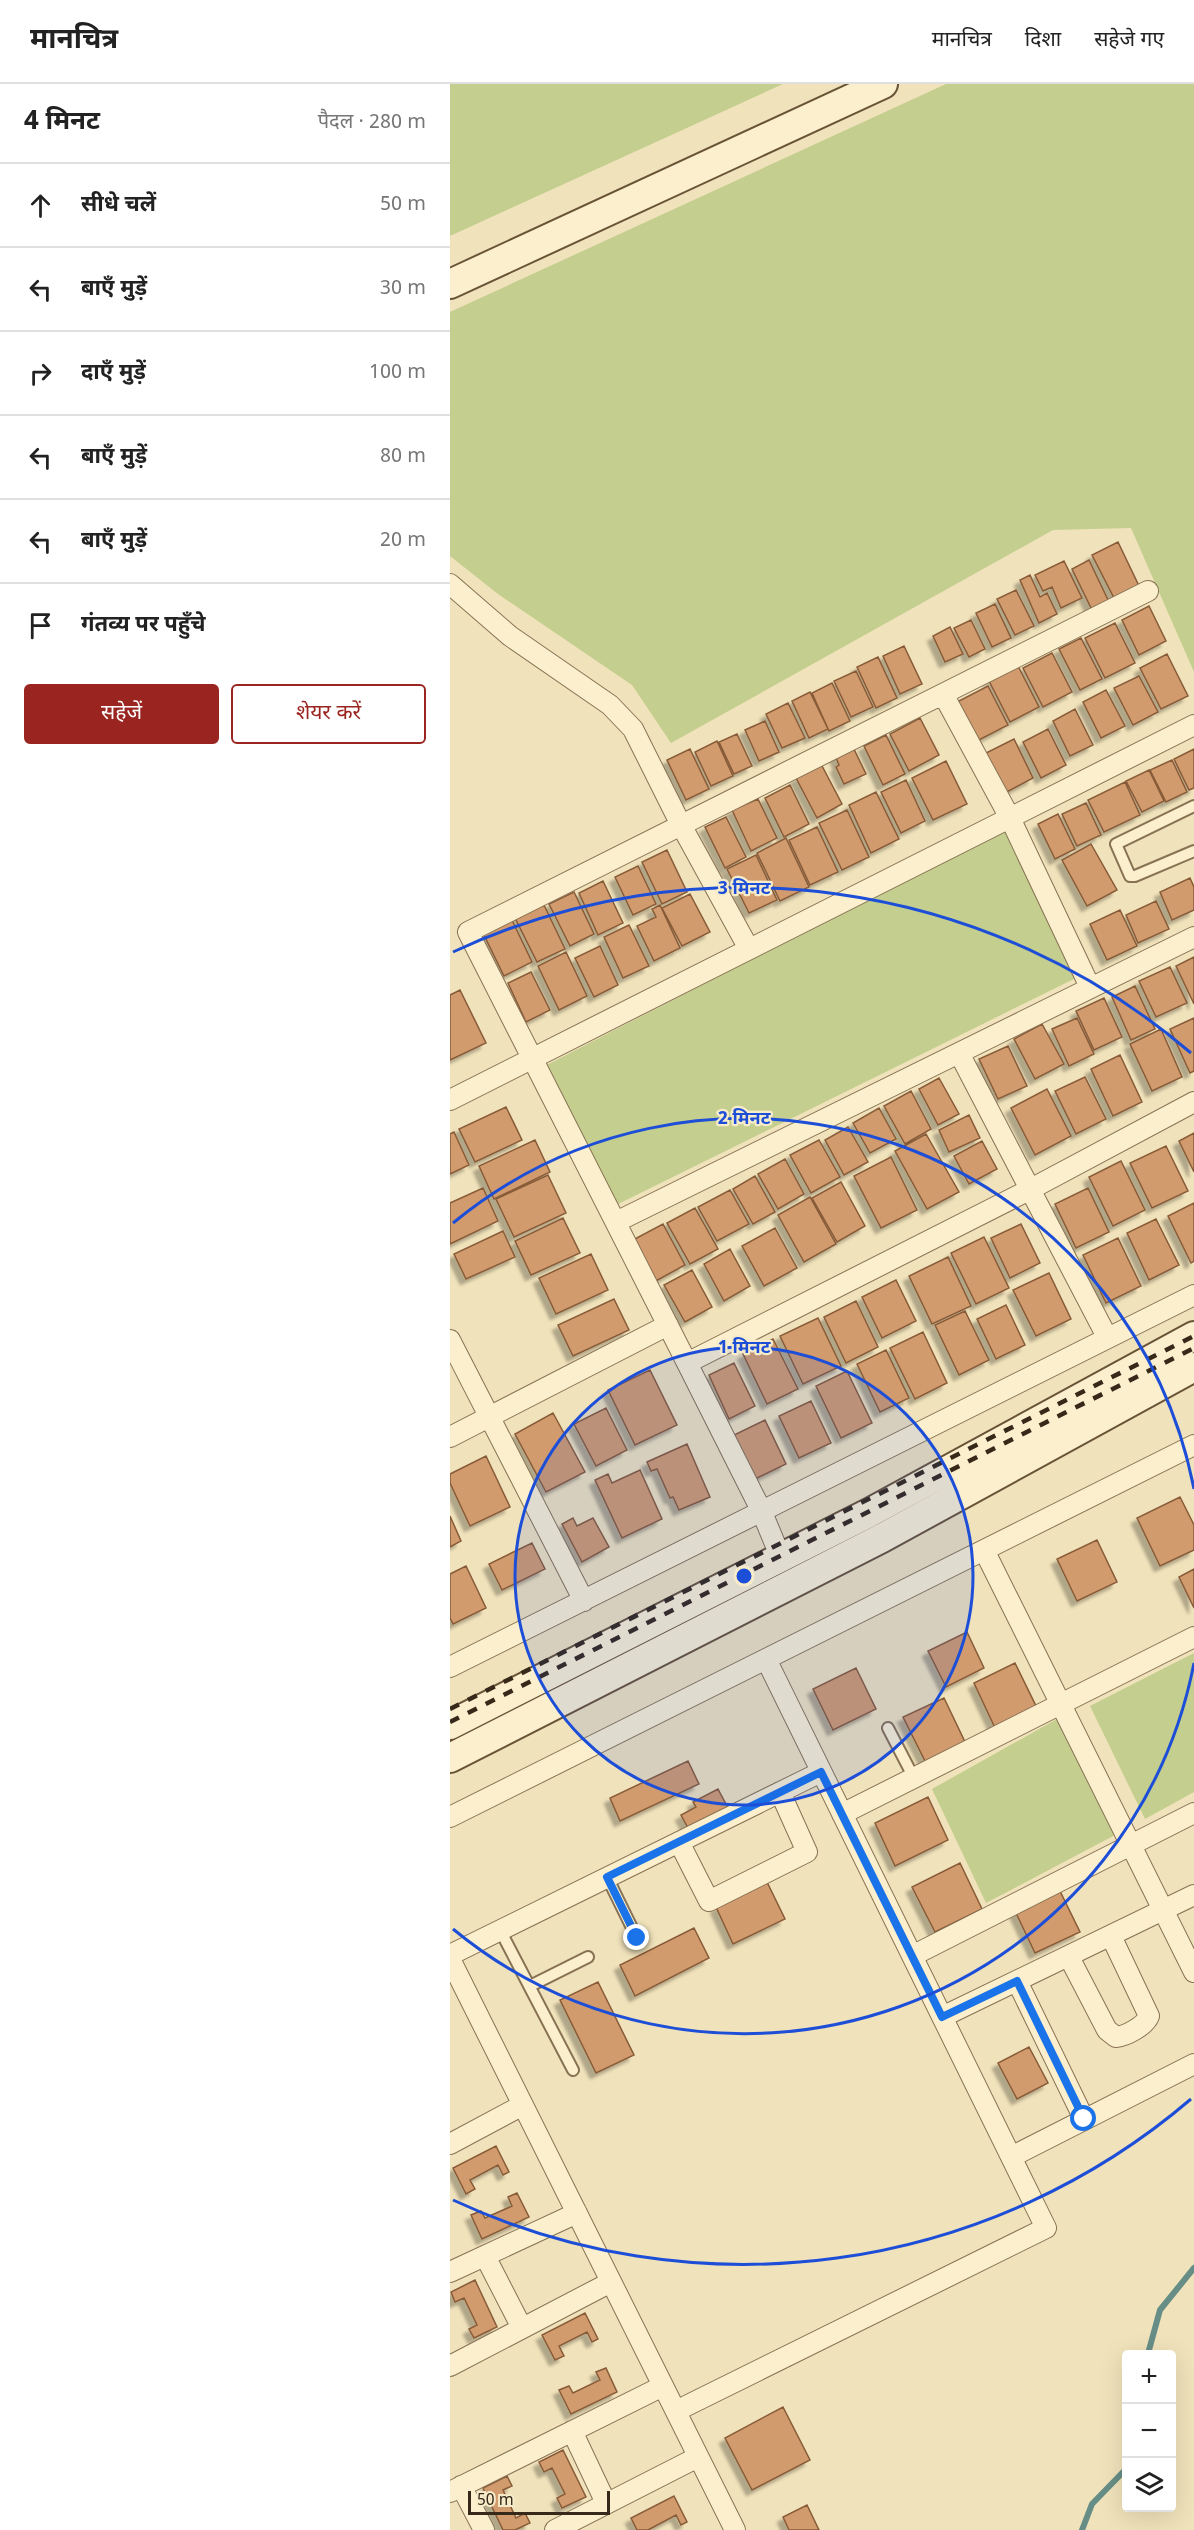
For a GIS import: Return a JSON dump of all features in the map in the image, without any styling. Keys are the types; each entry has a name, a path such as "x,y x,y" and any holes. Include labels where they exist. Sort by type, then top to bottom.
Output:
{"main road":[{"path":"450,284 884,84"},
{"path":"450,1725 869,1513 1194,1336"},
{"path":"450,1758 882,1538 1194,1367"}],"street":[{"path":"450,584 510,636 610,705 633,729 681,825 749,949"},
{"path":"782,1558 761,1510 468,932 1148,591"},
{"path":"943,694 1010,818 1090,987"},
{"path":"450,1100 1194,725"},
{"path":"616,1222 1194,937"},
{"path":"959,1053 1107,1337"},
{"path":"687,1363 1029,1190 1194,1102"},
{"path":"450,1667 1194,1295"},
{"path":"450,1437 668,1325"},
{"path":"450,1340 584,1601"},
{"path":"450,1817 1194,1445"},
{"path":"984,1550 1194,1972"},
{"path":"842,1814 1194,1636"},
{"path":"676,2411 1046,2228 766,1659"},
{"path":"735,2530 450,1957 500,1930 821,1772"},
{"path":"679,1842 709,1901 807,1852 780,1792"},
{"path":"912,1956 1194,1813"},
{"path":"942,2017 1194,1895"},
{"path":"1069,1957 1107,2030 1116,2037 1120,2037 1143,2024 1149,2016 1112,1936"},
{"path":"1017,1981 1084,2119"},
{"path":"1011,2157 1194,2064"},
{"path":"450,2144 523,2105"},
{"path":"450,2272 577,2213"},
{"path":"485,2256 522,2328"},
{"path":"450,2366 611,2282"},
{"path":"484,2530 456,2489 663,2386"},
{"path":"572,2432 606,2503"},
{"path":"555,2530 699,2457"}],"lane":[{"path":"1194,806 1116,844 1130,876 1135,876 1194,851"},
{"path":"888,1728 914,1778"},
{"path":"607,1877 637,1938"},
{"path":"500,1930 573,2070"},
{"path":"530,1986 588,1958"}],"green space":[{"path":"450,84 783,84 450,236"},
{"path":"946,84 1194,84 1194,672 1131,528 1053,530 671,743 632,685 498,594 450,556 450,312"},
{"path":"1006,829 1078,977 606,1210 535,1071"},
{"path":"1194,1653 1194,1792 1145,1819 1090,1706"},
{"path":"1057,1719 1117,1834 986,1903 932,1789"}],"building":[{"path":"1118,542 1139,586 1114,598 1092,555"},
{"path":"1089,560 1109,602 1092,610 1072,569"},
{"path":"1064,561 1082,598 1061,608 1052,587 1043,591 1035,575"},
{"path":"1030,575 1040,597 1047,593 1057,614 1039,623 1020,580"},
{"path":"1016,590 1034,626 1015,635 997,599"},
{"path":"995,604 1011,638 992,647 976,613"},
{"path":"1149,606 1166,641 1139,655 1122,620"},
{"path":"971,620 985,649 969,657 954,628"},
{"path":"1115,623 1135,663 1105,678 1085,638"},
{"path":"950,627 963,654 945,662 933,636"},
{"path":"1081,638 1102,679 1080,690 1059,649"},
{"path":"904,646 922,684 900,694 883,656"},
{"path":"1052,653 1072,692 1043,707 1023,668"},
{"path":"1167,654 1188,696 1161,709 1140,668"},
{"path":"878,657 897,698 876,708 857,667"},
{"path":"1018,666 1039,707 1010,722 989,681"},
{"path":"856,671 873,707 851,717 834,681"},
{"path":"1139,676 1158,712 1133,725 1114,688"},
{"path":"832,683 850,721 829,731 812,693"},
{"path":"988,686 1008,725 977,741 957,702"},
{"path":"1106,690 1125,726 1101,738 1083,702"},
{"path":"810,692 828,729 809,738 792,701"},
{"path":"788,703 805,738 782,748 766,714"},
{"path":"1075,709 1093,745 1070,756 1053,721"},
{"path":"920,718 939,755 909,771 890,734"},
{"path":"765,721 779,752 759,761 745,730"},
{"path":"1048,729 1066,765 1041,778 1023,742"},
{"path":"737,734 752,766 734,774 719,742"},
{"path":"886,735 905,774 883,785 864,746"},
{"path":"1014,739 1033,778 1001,795 982,755"},
{"path":"717,741 733,776 711,786 695,752"},
{"path":"852,745 866,774 844,784 836,767 839,765 834,753"},
{"path":"690,749 709,789 686,800 667,760"},
{"path":"1194,749 1194,788 1189,790 1174,759"},
{"path":"1172,760 1187,792 1166,802 1150,770"},
{"path":"946,761 967,804 933,820 912,778"},
{"path":"821,764 842,804 817,818 796,778"},
{"path":"1149,770 1164,801 1142,812 1126,781"},
{"path":"906,780 925,821 901,833 881,792"},
{"path":"1125,782 1140,815 1104,832 1088,800"},
{"path":"790,785 809,824 784,837 765,798"},
{"path":"876,792 899,839 871,853 849,805"},
{"path":"758,799 777,838 751,851 732,810"},
{"path":"1086,803 1101,835 1077,846 1062,814"},
{"path":"847,810 869,857 842,870 819,823"},
{"path":"1058,814 1075,849 1055,859 1038,824"},
{"path":"726,817 746,857 725,868 705,827"},
{"path":"817,827 838,872 810,885 789,840"},
{"path":"786,838 809,887 780,901 757,853"},
{"path":"1091,844 1117,890 1087,906 1062,860"},
{"path":"667,850 687,892 662,904 642,862"},
{"path":"756,855 777,900 749,913 727,869"},
{"path":"638,866 656,904 633,915 615,877"},
{"path":"1190,878 1194,887 1194,910 1172,920 1160,892"},
{"path":"603,881 623,923 598,935 579,893"},
{"path":"574,892 594,934 570,946 549,904"},
{"path":"690,894 710,932 682,946 662,908"},
{"path":"1156,901 1169,929 1138,943 1126,915"},
{"path":"544,905 565,949 537,962 515,918"},
{"path":"660,905 680,948 654,961 637,926 656,917 652,909"},
{"path":"1120,910 1137,946 1107,960 1090,924"},
{"path":"511,918 532,962 504,976 482,931"},
{"path":"629,925 649,966 623,978 604,937"},
{"path":"600,946 618,985 594,997 575,958"},
{"path":"566,952 587,996 559,1010 538,966"},
{"path":"1194,957 1194,1004 1176,966"},
{"path":"1170,967 1187,1003 1156,1017 1139,981"},
{"path":"531,972 550,1010 526,1022 508,983"},
{"path":"1135,986 1155,1029 1131,1040 1112,997"},
{"path":"460,990 486,1043 450,1060 450,995"},
{"path":"1104,998 1122,1037 1094,1050 1076,1011"},
{"path":"1077,1018 1094,1054 1069,1066 1052,1029"},
{"path":"1194,1018 1194,1071 1190,1073 1170,1029"},
{"path":"1042,1024 1064,1064 1035,1079 1014,1039"},
{"path":"1161,1029 1182,1077 1152,1091 1130,1044"},
{"path":"1008,1046 1027,1086 998,1099 979,1059"},
{"path":"1120,1055 1142,1102 1113,1116 1091,1069"},
{"path":"1085,1077 1106,1119 1076,1134 1055,1091"},
{"path":"939,1078 959,1114 938,1125 919,1089"},
{"path":"1047,1089 1071,1136 1035,1155 1011,1108"},
{"path":"911,1091 931,1129 905,1144 884,1106"},
{"path":"506,1107 522,1140 475,1162 459,1129"},
{"path":"879,1108 896,1139 870,1153 853,1123"},
{"path":"969,1115 980,1138 949,1152 939,1130"},
{"path":"848,1127 868,1162 844,1175 825,1140"},
{"path":"454,1132 469,1165 450,1174 450,1134"},
{"path":"1194,1133 1194,1172 1179,1141"},
{"path":"926,1134 959,1192 927,1209 895,1151"},
{"path":"535,1140 550,1172 494,1199 479,1166"},
{"path":"819,1140 840,1177 811,1193 790,1155"},
{"path":"982,1141 997,1169 969,1184 954,1156"},
{"path":"1166,1146 1188,1191 1152,1208 1130,1163"},
{"path":"891,1157 917,1210 881,1228 854,1176"},
{"path":"785,1159 804,1194 778,1209 758,1174"},
{"path":"1121,1161 1145,1210 1113,1226 1089,1177"},
{"path":"548,1175 566,1213 514,1237 496,1199"},
{"path":"755,1176 775,1212 753,1224 733,1189"},
{"path":"841,1182 865,1226 837,1242 812,1198"},
{"path":"483,1188 498,1221 450,1244 450,1203"},
{"path":"1088,1188 1109,1232 1076,1248 1055,1204"},
{"path":"730,1190 749,1224 717,1241 698,1207"},
{"path":"810,1197 836,1244 804,1262 778,1215"},
{"path":"1194,1203 1194,1261 1191,1263 1168,1216"},
{"path":"695,1208 718,1249 690,1264 667,1223"},
{"path":"563,1218 580,1253 531,1275 515,1241"},
{"path":"1156,1219 1179,1265 1149,1280 1127,1233"},
{"path":"663,1224 685,1265 654,1282 631,1241"},
{"path":"1021,1224 1040,1263 1010,1278 991,1238"},
{"path":"775,1228 797,1268 764,1286 742,1246"},
{"path":"503,1231 515,1257 466,1279 454,1254"},
{"path":"984,1237 1009,1288 976,1304 951,1253"},
{"path":"1118,1238 1141,1286 1106,1303 1083,1255"},
{"path":"730,1249 750,1286 724,1301 704,1264"},
{"path":"591,1254 608,1290 556,1314 539,1278"},
{"path":"948,1257 971,1306 932,1324 909,1276"},
{"path":"692,1270 712,1307 685,1322 664,1285"},
{"path":"1049,1273 1071,1319 1036,1336 1013,1290"},
{"path":"896,1280 916,1321 882,1338 862,1297"},
{"path":"614,1299 629,1330 573,1356 558,1325"},
{"path":"856,1301 878,1347 846,1363 824,1317"},
{"path":"1006,1305 1025,1345 996,1359 977,1319"},
{"path":"965,1311 989,1360 959,1375 935,1325"},
{"path":"818,1318 841,1366 803,1384 780,1336"},
{"path":"923,1332 947,1383 915,1399 890,1348"},
{"path":"773,1339 798,1389 767,1404 743,1354"},
{"path":"886,1350 909,1398 880,1412 857,1364"},
{"path":"734,1363 755,1406 729,1419 709,1375"},
{"path":"650,1370 677,1425 635,1445 608,1390"},
{"path":"847,1371 872,1423 841,1438 816,1386"},
{"path":"811,1401 831,1443 799,1458 779,1416"},
{"path":"606,1408 627,1450 596,1466 574,1424"},
{"path":"553,1413 585,1472 546,1492 515,1434"},
{"path":"765,1420 786,1464 755,1479 734,1435"},
{"path":"687,1444 710,1497 679,1510 673,1497 670,1498 657,1469 651,1471 647,1462"},
{"path":"486,1456 510,1507 470,1526 450,1483 450,1474"},
{"path":"640,1470 662,1519 622,1538 595,1480 608,1474 612,1483"},
{"path":"1180,1497 1194,1525 1194,1550 1160,1566 1137,1518"},
{"path":"450,1516 461,1541 450,1547"},
{"path":"573,1518 577,1526 593,1518 609,1547 582,1562 562,1524"},
{"path":"1097,1540 1117,1582 1077,1601 1057,1559"},
{"path":"532,1543 545,1569 502,1590 489,1564"},
{"path":"466,1566 486,1608 453,1624 450,1618 450,1574"},
{"path":"1194,1569 1194,1608 1179,1577"},
{"path":"967,1632 984,1668 946,1687 928,1651"},
{"path":"1015,1663 1038,1710 996,1730 974,1683"},
{"path":"856,1668 876,1709 833,1730 813,1689"},
{"path":"944,1698 966,1744 926,1763 903,1717"},
{"path":"688,1761 699,1784 620,1821 610,1798"},
{"path":"718,1789 728,1808 688,1828 681,1815 696,1807 693,1802"},
{"path":"928,1797 948,1840 895,1866 875,1823"},
{"path":"960,1863 982,1909 935,1932 912,1887"},
{"path":"767,1882 785,1919 733,1944 716,1907"},
{"path":"1059,1889 1080,1932 1035,1953 1015,1911"},
{"path":"694,1928 709,1958 635,1996 620,1965"},
{"path":"598,1982 634,2055 596,2073 560,2000"},
{"path":"1029,2047 1048,2083 1017,2099 998,2063"},
{"path":"496,2146 509,2172 503,2175 498,2165 470,2180 475,2189 466,2194 453,2168"},
{"path":"517,2193 529,2217 482,2239 471,2215 481,2211 485,2218 512,2206 508,2197"},
{"path":"475,2280 497,2327 474,2338 469,2329 477,2325 464,2298 455,2302 451,2292"},
{"path":"585,2313 598,2339 592,2342 587,2332 559,2346 564,2356 555,2360 542,2335"},
{"path":"606,2368 617,2392 571,2414 559,2390 569,2386 573,2393 600,2380 596,2372"},
{"path":"783,2407 810,2460 752,2490 725,2438"},
{"path":"563,2450 586,2497 562,2508 557,2498 565,2494 552,2468 544,2472 539,2462"},
{"path":"507,2476 512,2486 503,2490 516,2518 525,2513 530,2523 515,2530 503,2530 483,2488"},
{"path":"674,2496 687,2522 681,2525 676,2515 648,2530 637,2530 631,2518"},
{"path":"807,2505 819,2530 789,2530 783,2517"}],"waterway":[{"path":"1149,2350 1160,2310 1194,2268"},
{"path":"1082,2530 1092,2504 1122,2473"}],"railway":[{"path":"450,1709 1194,1336"},
{"path":"450,1722 1194,1348"}],"route":[{"path":"637,1938 607,1877 821,1772 942,2017 1017,1981 1084,2119"}]}
